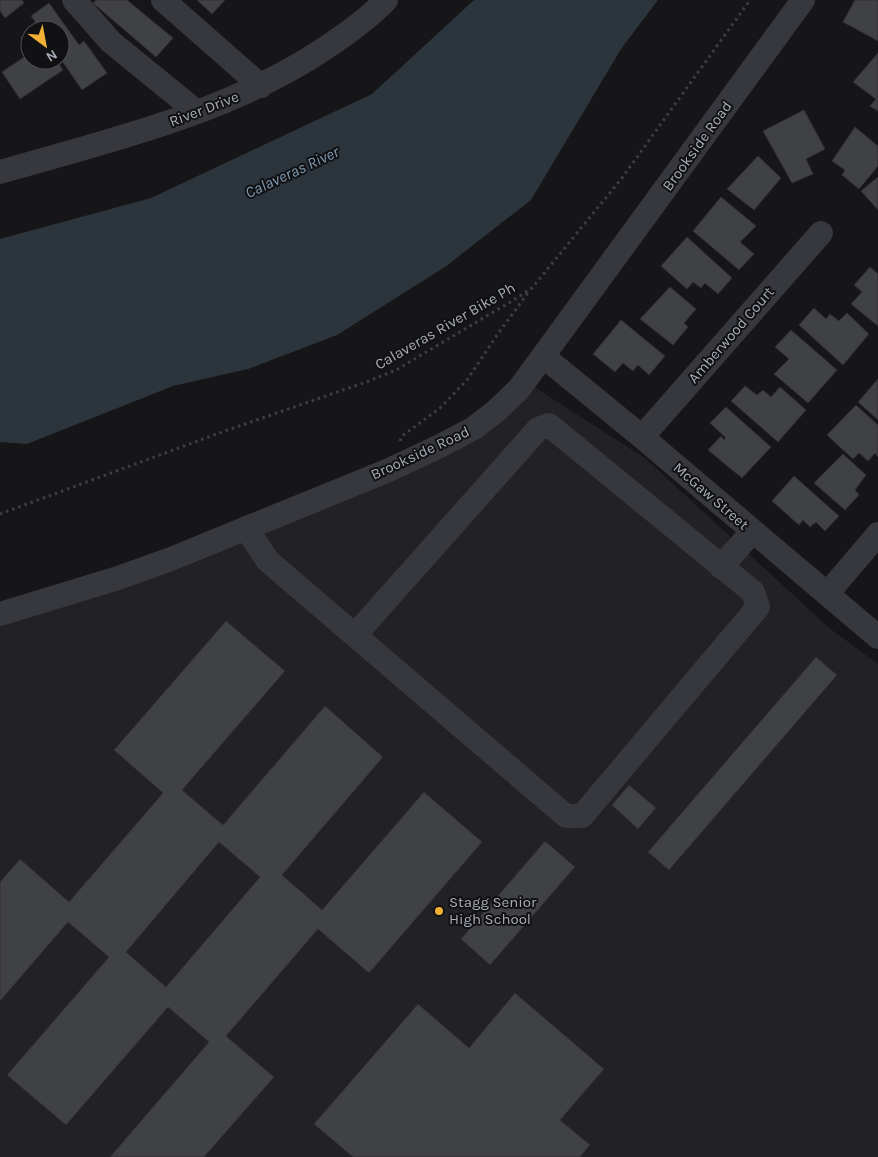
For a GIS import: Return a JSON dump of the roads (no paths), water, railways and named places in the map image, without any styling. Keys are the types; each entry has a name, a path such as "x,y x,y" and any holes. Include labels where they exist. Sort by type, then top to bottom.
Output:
{"street":[{"path":"74,0 111,42 197,112"},
{"path":"163,0 261,86"},
{"name":"River Drive","path":"0,172 158,126 261,86 348,34 386,0"},
{"name":"Brookside Road","path":"0,614 172,559 390,470 474,428 496,411 519,389 803,0"},
{"name":"Amberwood Court","path":"642,437 821,233"},
{"name":"McGaw Street","path":"543,356 642,437 878,637"},
{"path":"246,528 268,561 566,816 582,816 758,607 752,592 549,425 538,429 355,635"},
{"path":"721,566 752,532"},
{"path":"827,594 878,534"}],"water":[{"name":"Calaveras River","path":"474,0 658,0 621,49 531,200 445,267 337,335 248,369 173,386 27,444 0,442 0,239 151,198 372,94"}],"place":[{"name":"Stagg Senior High School","path":"439,911"}]}
